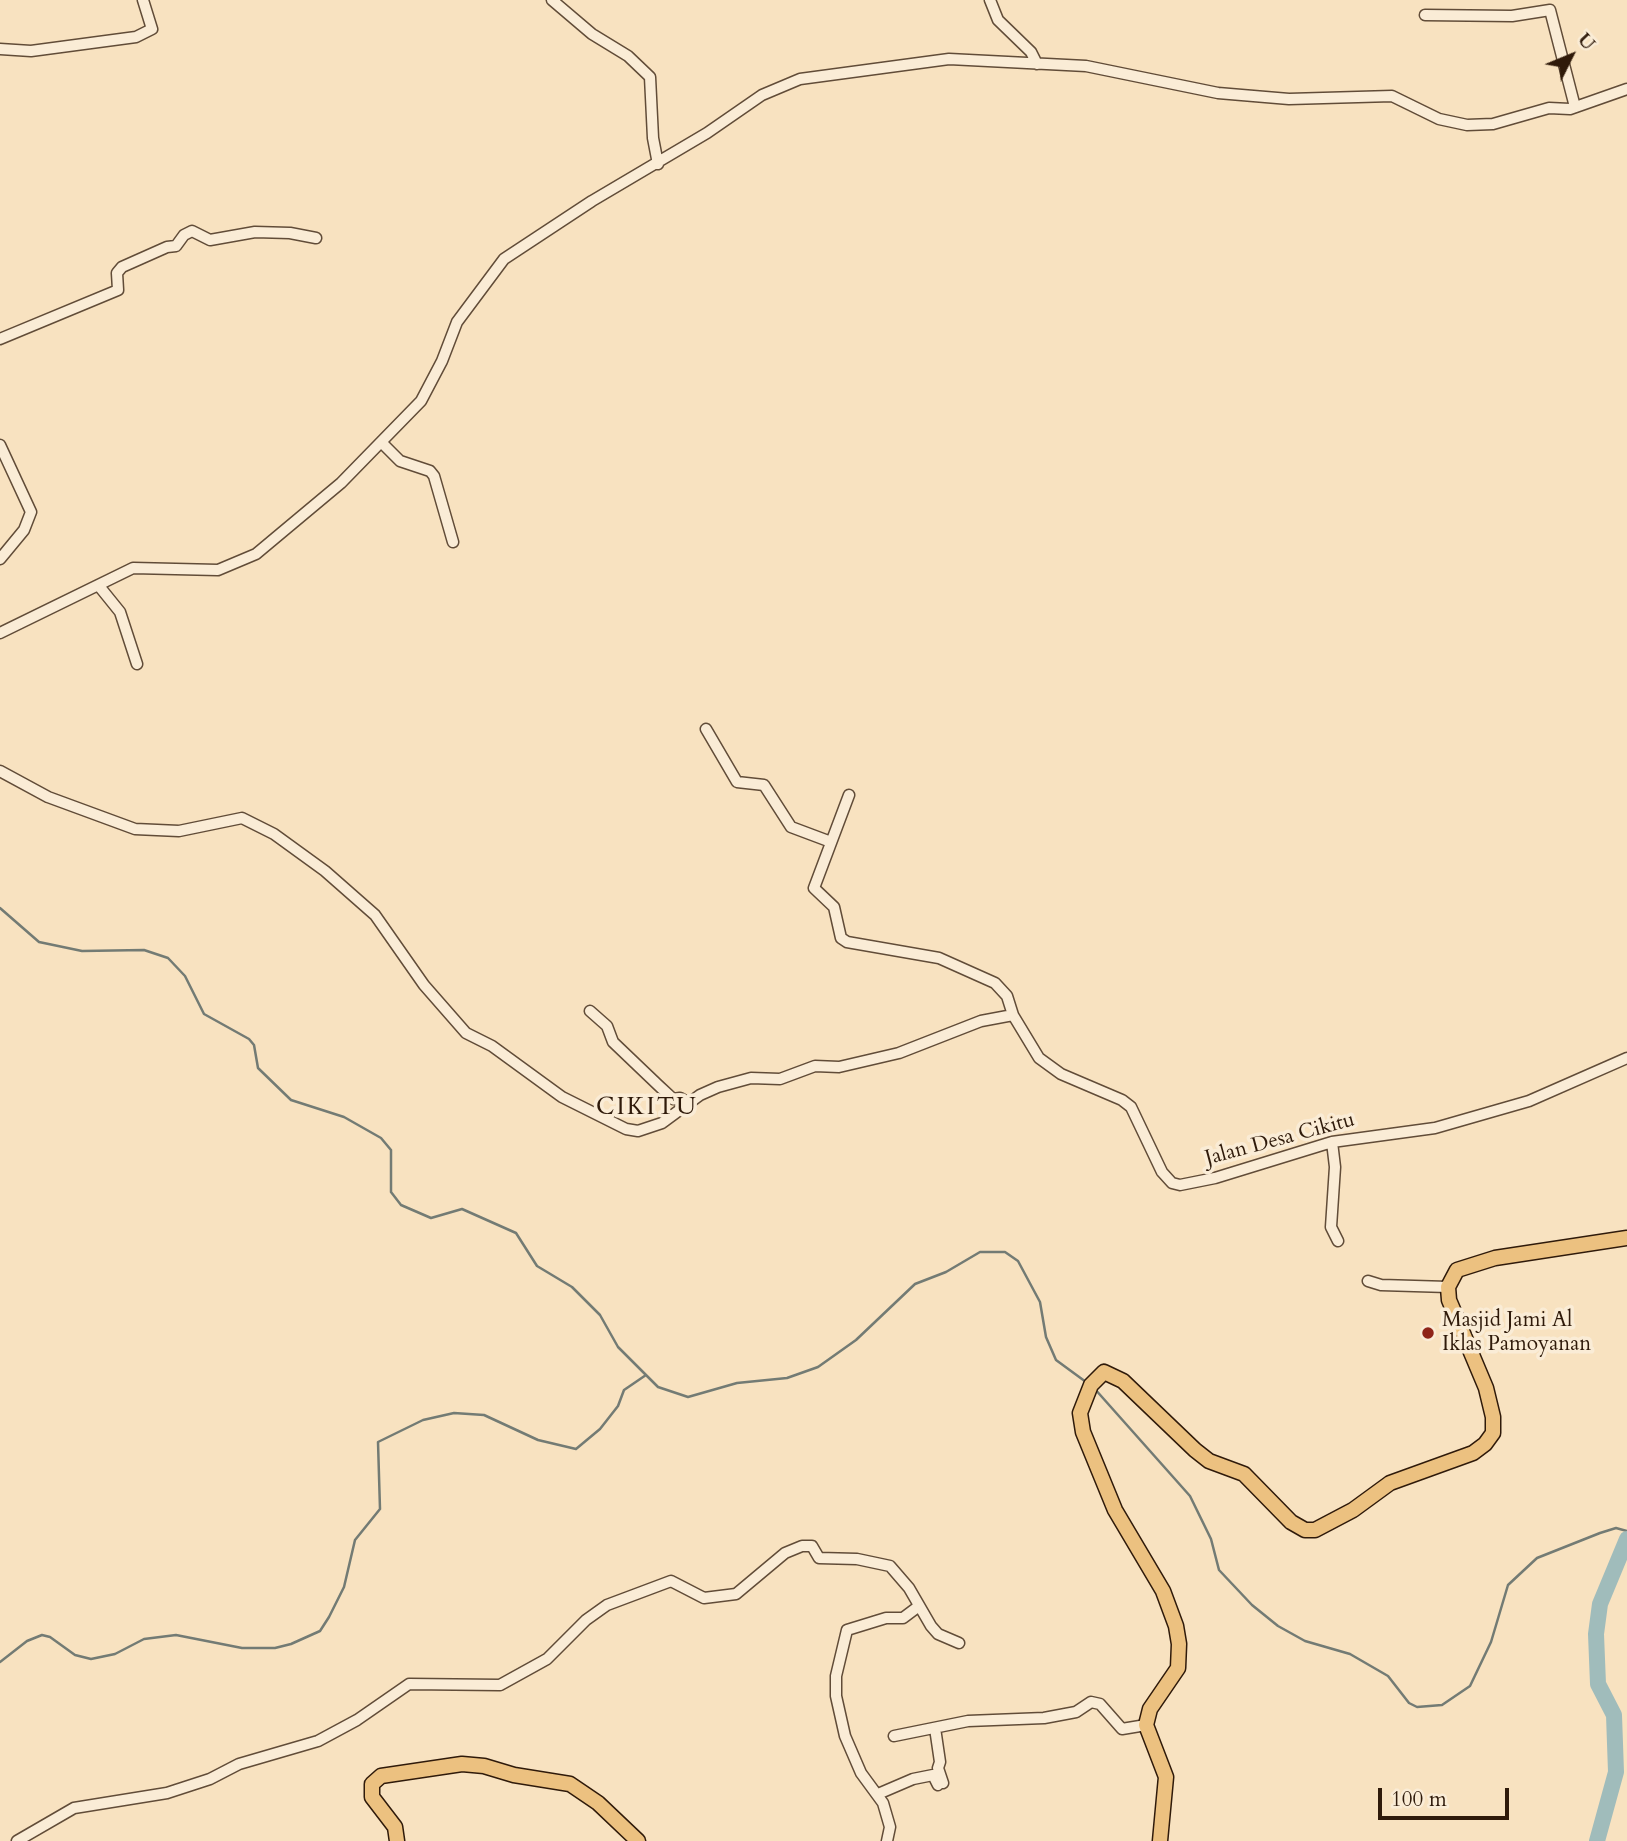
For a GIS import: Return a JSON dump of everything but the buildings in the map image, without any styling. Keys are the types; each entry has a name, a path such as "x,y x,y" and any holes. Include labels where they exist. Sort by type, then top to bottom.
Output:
{"main road":[{"path":"1160,1841 1166,1777 1146,1725 1150,1709 1178,1668 1176,1626 1154,1574 1103,1485 1083,1432 1080,1413 1086,1393 1097,1377 1108,1372 1123,1381 1209,1461 1244,1474 1291,1522 1305,1530 1315,1530 1353,1510 1390,1483 1473,1452 1485,1444 1493,1433 1493,1417 1486,1388 1449,1300 1448,1287 1457,1270 1480,1261 1627,1238"},
{"path":"397,1841 395,1827 372,1797 372,1784 381,1776 462,1765 484,1766 514,1775 570,1784 592,1798 638,1841"}],"street":[{"path":"0,49 31,51 136,37 152,28 143,0"},
{"path":"552,0 599,39 628,56 650,77 653,138 658,164"},
{"path":"990,0 998,20 1031,52 1037,64"},
{"path":"1426,15 1512,16 1550,10 1575,107"},
{"path":"0,633 133,568 197,571 237,564 274,541 313,509 421,401 442,362 457,322 504,259 558,222 658,164 762,95 800,79 949,59 1037,64 1119,71 1217,93 1289,99 1392,96 1439,119 1467,125 1493,124 1549,108 1575,107 1627,89"},
{"path":"0,339 118,290 117,273 122,267 167,247 176,246 184,235 192,231 210,240 255,232 290,233 316,238"},
{"path":"381,442 400,461 430,471 434,476 453,542"},
{"path":"0,445 31,512 23,530 0,559"},
{"path":"99,586 120,612 137,664"},
{"path":"706,729 737,782 764,785 791,827 831,842"},
{"path":"0,771 48,797 135,829 179,831 242,818 262,828 325,871 375,915 424,985 466,1033 492,1046 562,1097 609,1122 638,1130 662,1123 689,1103 718,1087 751,1078 779,1079 815,1066 858,1063 899,1053 981,1021 1013,1015 1007,996 995,982 939,958 848,942 841,938 834,907 814,888 849,795"},
{"path":"590,1011 607,1027 613,1042 673,1099 680,1098 689,1103"},
{"name":"Jalan Desa Cikitu","path":"1013,1015 1032,1048 1048,1066 1122,1100 1131,1107 1162,1172 1172,1183 1180,1185 1215,1178 1332,1142 1435,1128 1529,1101 1627,1058"},
{"path":"1332,1142 1335,1167 1331,1227 1338,1241"},
{"path":"1368,1281 1381,1285 1448,1287"},
{"path":"17,1841 74,1808 167,1793 210,1779 239,1764 318,1741 357,1720 409,1684 500,1685 547,1659 586,1620 607,1605 671,1581 705,1598 736,1594 793,1548 812,1546 819,1558 857,1559 890,1566 909,1588 939,1634 959,1643"},
{"path":"887,1841 888,1818 878,1794 853,1757 838,1709 836,1676 847,1630 886,1618 903,1618 919,1606"},
{"path":"894,1736 979,1720 1044,1718 1076,1712 1087,1704 1096,1702 1122,1729 1146,1725"},
{"path":"926,1776 935,1728"},
{"path":"878,1794 926,1776 933,1775 941,1785 938,1768 929,1760"},
{"path":"1163,1821 1166,1841"}],"waterway":[{"path":"0,908 39,942 82,951 144,950 168,958 185,976 204,1014 249,1039 254,1045 258,1068 291,1100 344,1117 381,1138 391,1150 391,1192 401,1205 431,1218 462,1209 516,1233 537,1266 572,1287 600,1315 618,1347 658,1387 688,1397 737,1383 787,1378 818,1367 856,1340 915,1284 946,1272 980,1252 1005,1252 1018,1261 1040,1302 1046,1337 1056,1360 1086,1382"},
{"path":"0,1662 27,1641 42,1635 50,1637 75,1655 91,1659 115,1654 144,1639 176,1635 242,1648 275,1648 291,1644 320,1631 344,1587 355,1540 380,1509 378,1442 423,1420 454,1413 484,1415 538,1440 576,1449 600,1429 618,1406 624,1390 646,1375"},
{"path":"1094,1388 1190,1496 1211,1539 1219,1570 1252,1605 1278,1626 1305,1641 1350,1654 1388,1676 1409,1703 1417,1707 1442,1705 1470,1686 1491,1642 1508,1585 1537,1558 1616,1528 1627,1531"},
{"path":"1597,1841 1616,1772 1614,1715 1598,1684 1596,1634 1600,1604 1627,1539"}],"place":[{"name":"Masjid Jami Al Iklas Pamoyanan","path":"1428,1333"}],"district":[{"name":"CIKITU","path":"647,1108"}]}
